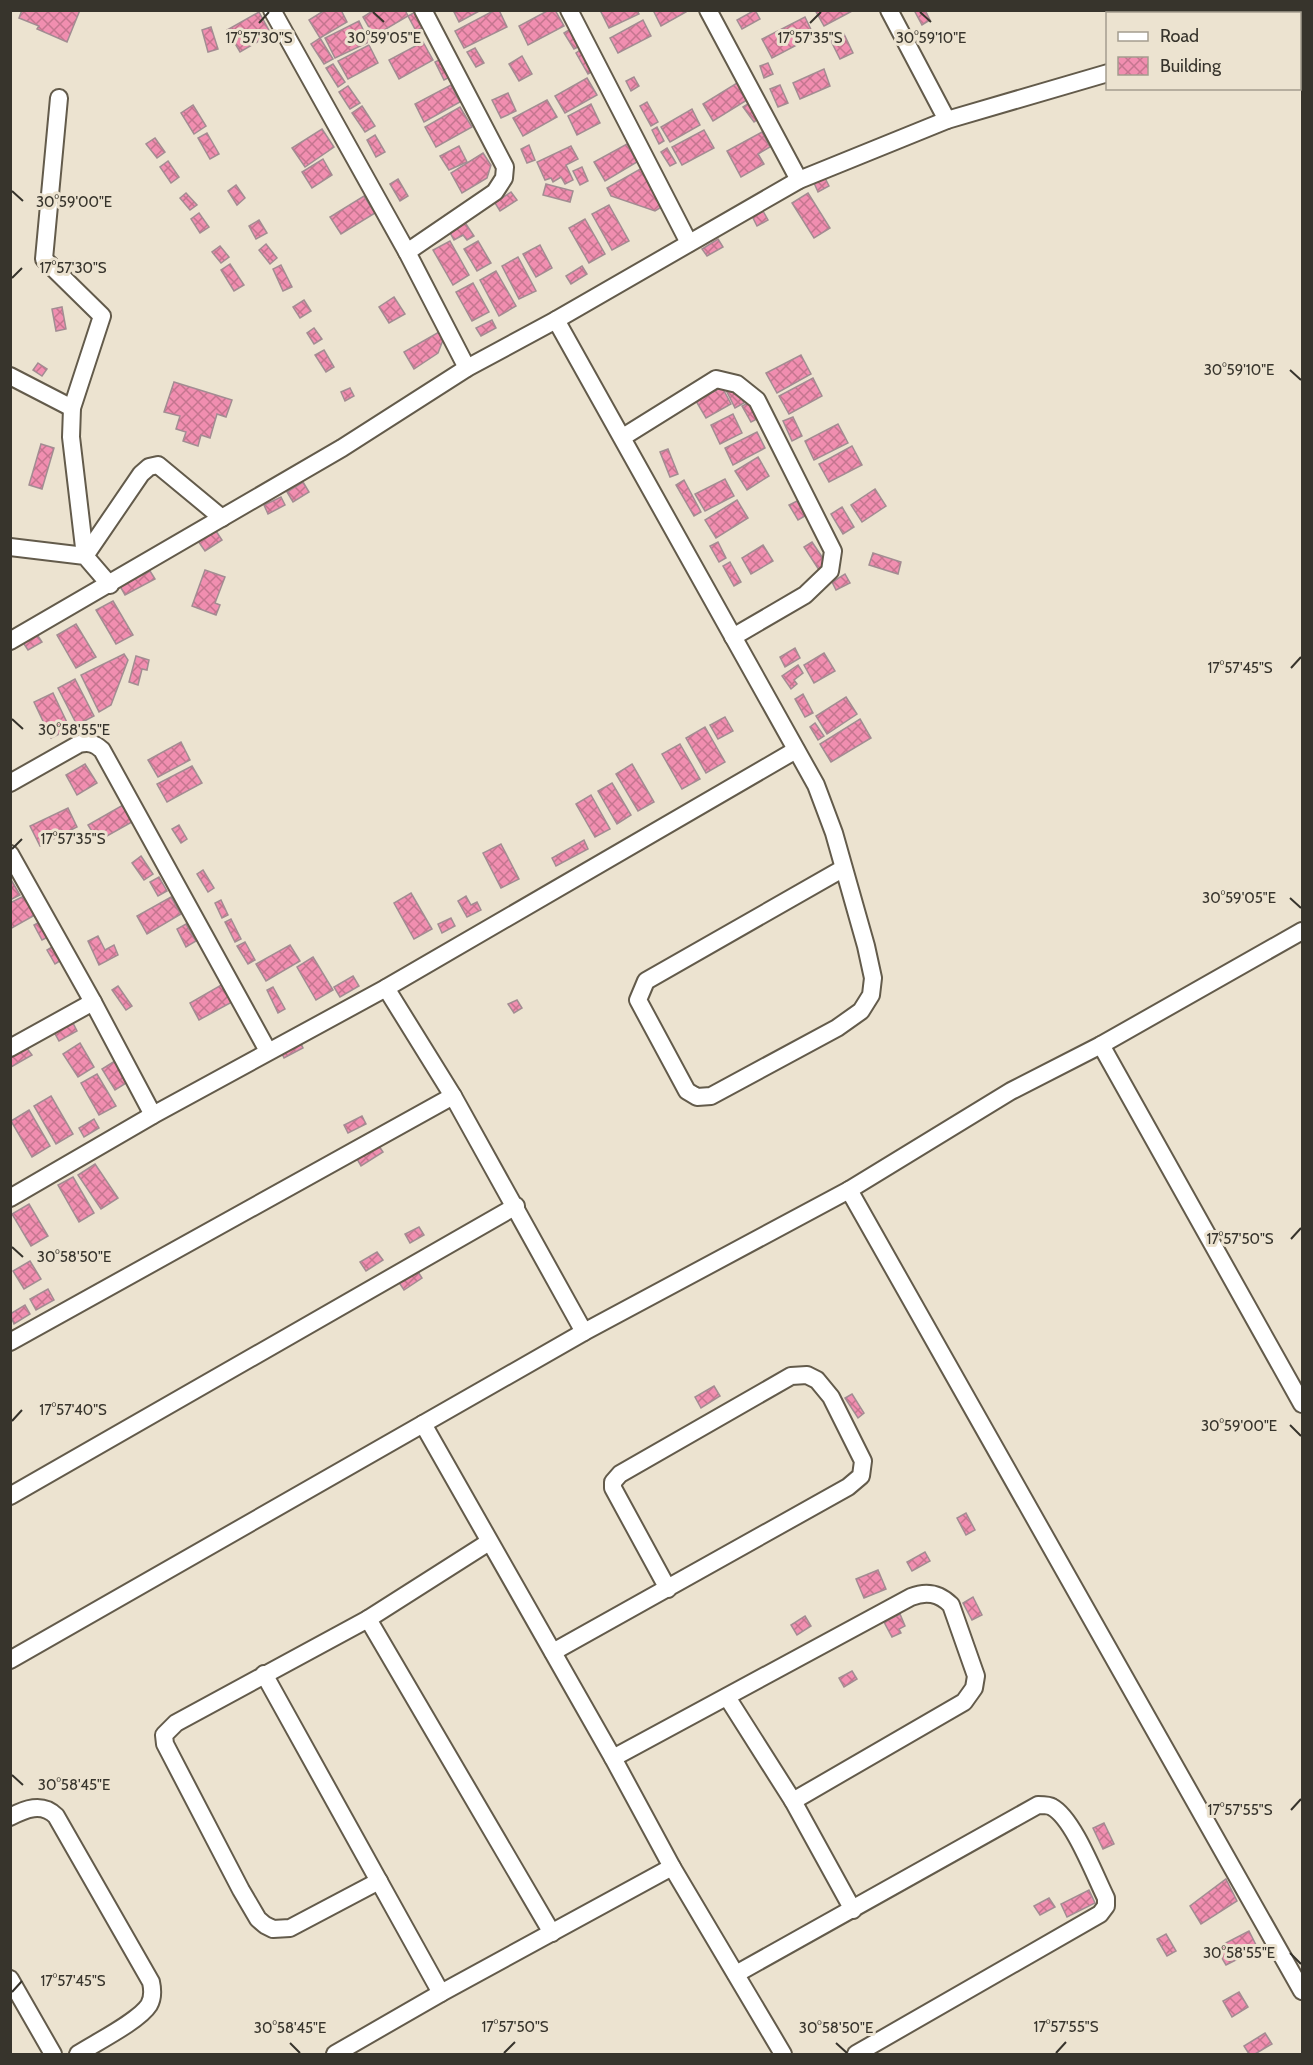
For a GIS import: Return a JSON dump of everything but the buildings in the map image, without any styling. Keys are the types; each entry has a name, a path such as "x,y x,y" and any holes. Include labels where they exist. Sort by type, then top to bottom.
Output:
{"street":[{"path":"272,10 407,252 467,368"},
{"path":"407,252 495,192 504,178 505,167 423,10"},
{"path":"569,10 689,243"},
{"path":"708,10 799,180"},
{"path":"889,10 947,120"},
{"path":"10,641 110,585 342,448 467,368 556,320 799,180 947,120 1106,73"},
{"path":"59,99 44,259 102,316 72,408 71,437 85,556 110,585"},
{"path":"556,320 816,785 834,833 844,868 873,978 871,995 861,1011 837,1028 711,1096 697,1097 687,1091 638,1000 646,981 844,868"},
{"path":"10,376 72,408"},
{"path":"623,437 716,379 737,384 757,400 832,551 830,571 806,595 733,637"},
{"path":"85,556 148,467 158,465 222,518"},
{"path":"10,547 85,556"},
{"path":"10,783 79,744 88,742 102,750 268,1051"},
{"path":"10,1198 153,1115 386,988 796,750"},
{"path":"10,854 153,1115"},
{"path":"10,1660 584,1332 849,1190 1011,1091 1101,1045 1302,931"},
{"path":"386,988 453,1096 584,1332"},
{"path":"10,1048 93,1002"},
{"path":"1101,1045 1302,1404"},
{"path":"10,1341 453,1096"},
{"path":"849,1190 1302,1991"},
{"path":"10,1496 516,1206"},
{"path":"553,1652 668,1589 848,1487 861,1476 863,1461 831,1397 817,1380 807,1375 791,1376 620,1474 613,1482 613,1488 668,1589"},
{"path":"423,1424 613,1758 672,1867 783,2055"},
{"path":"379,1881 290,1928 273,1929 258,1919 165,1744 164,1737 172,1726 368,1619 489,1542"},
{"path":"613,1758 910,1597 921,1593 944,1597 951,1605 976,1676 974,1688 964,1702 792,1802"},
{"path":"368,1619 552,1933"},
{"path":"264,1674 441,1993"},
{"path":"727,1697 792,1802 853,1910"},
{"path":"736,1974 1038,1805 1051,1806 1064,1816 1106,1898 1106,1906 1100,1914 856,2055"},
{"path":"10,1816 32,1808 47,1810 56,1816 151,1982 152,1999 141,2014 78,2055"},
{"path":"335,2055 441,1993 672,1867"},
{"path":"10,1979 53,2055"}]}
